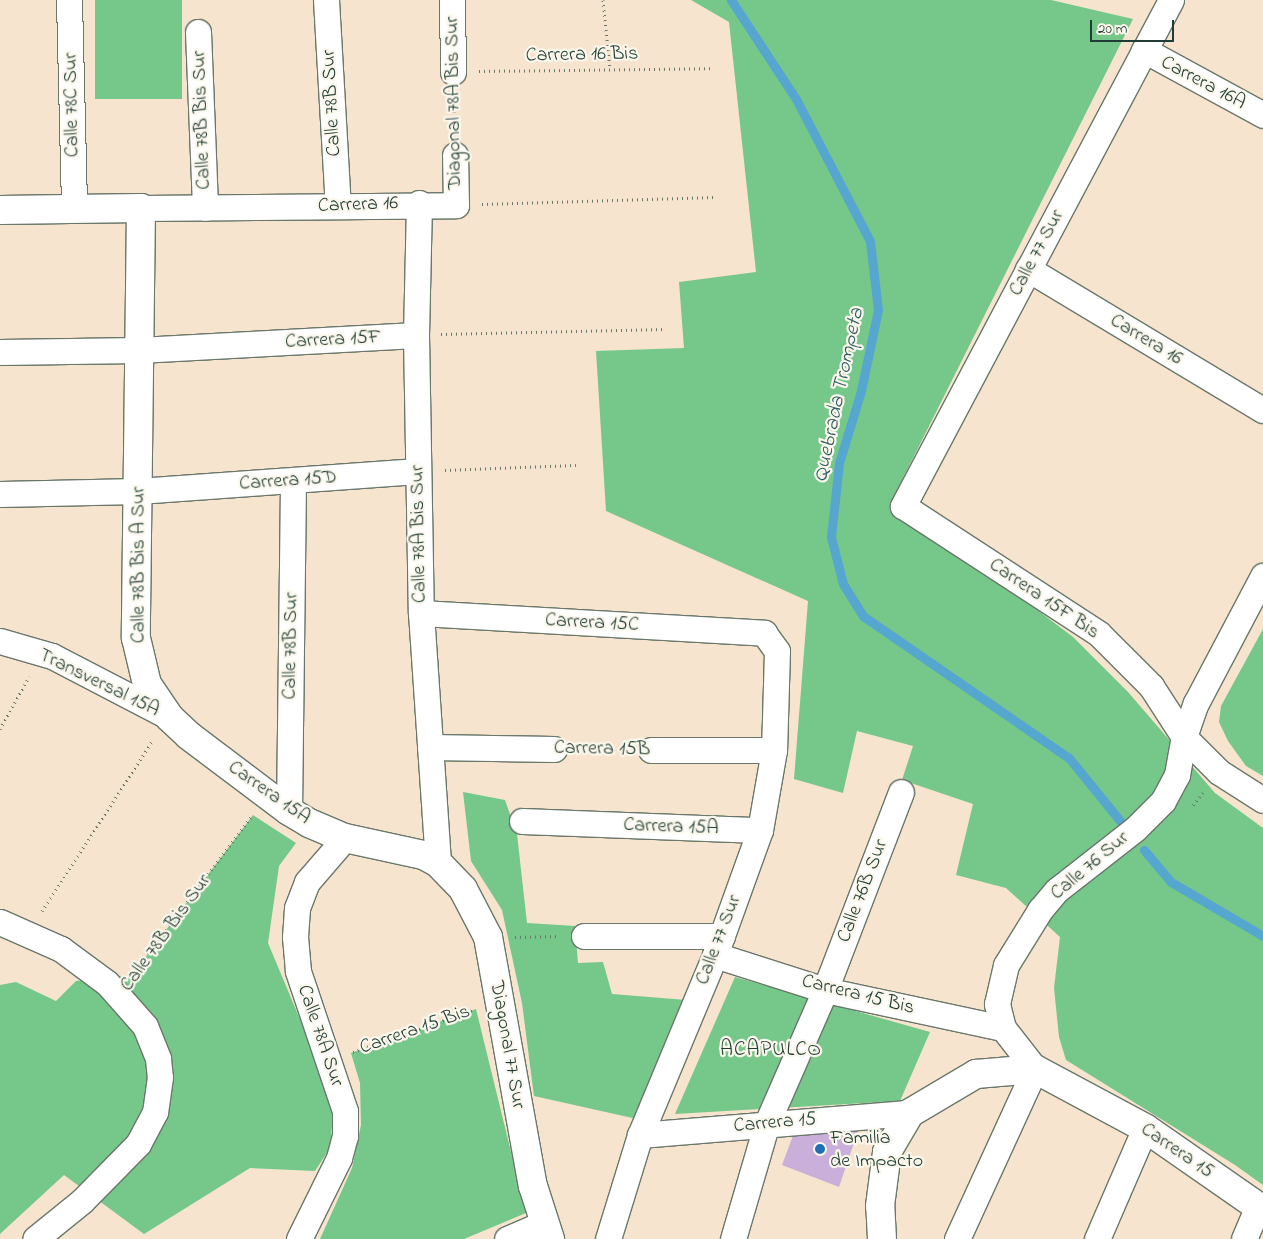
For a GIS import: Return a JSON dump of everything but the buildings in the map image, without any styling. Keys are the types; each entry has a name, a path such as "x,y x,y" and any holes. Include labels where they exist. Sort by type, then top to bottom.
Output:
{"street":[{"name":"Calle 78C Sur","path":"69,0 74,209"},
{"name":"Calle 78B Sur","path":"326,0 338,206"},
{"name":"Diagonal 78A Bis Sur","path":"452,0 453,72"},
{"name":"Calle 77 Sur","path":"904,506 1171,0"},
{"name":"Calle 78B Bis Sur","path":"198,32 205,208"},
{"name":"Carrera 16A","path":"1144,50 1263,115"},
{"name":"Diagonal 78A Bis Sur","path":"455,155 456,205"},
{"name":"Carrera 16","path":"0,210 338,206 419,203 456,205"},
{"name":"Calle 78A Bis Sur","path":"419,203 416,335 420,613 438,863"},
{"name":"Calle 78B Bis A Sur","path":"141,208 136,638 147,684 169,717"},
{"name":"Carrera 16","path":"1028,269 1263,410"},
{"name":"Carrera 15F","path":"0,352 139,350 416,335"},
{"name":"Carrera 15D","path":"0,494 138,491 417,471"},
{"name":"Calle 78B Sur","path":"289,811 293,481"},
{"name":"Carrera 15F Bis","path":"904,506 1100,634 1150,686 1184,737"},
{"name":"Calle 76 Sur","path":"1035,1069 1004,1028 998,1004 1006,965 1040,910 1057,890 1136,828 1163,800 1177,775 1184,737 1209,673 1263,576"},
{"name":"Carrera 15C","path":"420,613 764,633"},
{"name":"Calle 77 Sur","path":"608,1239 640,1135 718,946 760,830 774,750 776,650 764,633"},
{"name":"Transversal 15A","path":"0,641 42,653 169,717"},
{"name":"Carrera 15A","path":"169,717 289,811 309,823 345,838 405,849 438,863"},
{"path":"1184,737 1219,772 1263,800"},
{"name":"Carrera 15B","path":"430,746 554,749"},
{"name":"Carrera 15B","path":"651,750 774,750"},
{"name":"Calle 76B Sur","path":"733,1239 767,1123 825,990 901,792"},
{"name":"Carrera 15A","path":"522,821 760,830"},
{"name":"Calle 78A Sur","path":"299,1239 335,1166 345,1136 345,1111 330,1060 298,971 295,937 297,908 307,882 345,838"},
{"name":"Diagonal 77 Sur","path":"438,863 463,889 488,937 534,1186 547,1231"},
{"path":"0,922 28,932 85,965 118,995"},
{"name":"Carrera 15 Bis","path":"584,936 718,946 825,990 1004,1028"},
{"name":"Calle 78B Bis Sur","path":"35,1239 111,1173 138,1144 155,1112 160,1077 152,1042 145,1026 118,995"},
{"path":"882,1239 880,1206 887,1152 910,1113 976,1074 1035,1069 957,1239"},
{"name":"Carrera 15","path":"1035,1069 1145,1128 1261,1208"},
{"name":"Carrera 15","path":"640,1135 767,1123 910,1113"},
{"path":"1097,1239 1145,1128"},
{"path":"1244,1239 1261,1208"},
{"path":"507,1239 547,1231"}],"path":[{"path":"603,0 610,69"},
{"name":"Carrera 16 Bis","path":"453,72 711,68"},
{"name":"Diagonal 78A Bis Sur","path":"453,72 455,155"},
{"path":"456,205 716,197"},
{"path":"416,335 666,329"},
{"path":"417,471 576,466"},
{"path":"0,729 42,653"},
{"path":"28,932 169,717"},
{"name":"Carrera 15B","path":"554,749 651,750"},
{"name":"Calle 78B Bis Sur","path":"118,995 268,795"},
{"path":"488,937 584,936"},
{"name":"Carrera 15 Bis","path":"330,1060 499,1001"}],"green space":[{"path":"95,0 182,0 182,99 95,99"},
{"path":"691,0 1051,0 1133,19 892,500 1073,637 1128,692 1215,793 1263,828 1263,1185 1235,1165 1066,1060 1059,1037 1054,988 1060,937 1006,888 956,875 973,804 902,780 913,746 857,731 843,793 794,779 808,601 606,511 596,351 684,348 679,282 756,272 729,22"},
{"path":"1263,629 1263,776 1246,766 1228,741 1219,722 1221,706"},
{"path":"463,792 505,800 517,834 527,923 575,926 578,963 603,962 612,994 686,1000 637,1119 534,1096 522,1003 502,910 471,861"},
{"path":"253,815 296,843 279,866 268,943 328,1086 333,1117 330,1148 315,1171 250,1168 144,1234 64,1175 0,1234 0,985 16,982 56,1001 76,981 132,975"},
{"path":"735,977 930,1032 900,1101 675,1114"},
{"path":"476,1009 526,1213 464,1239 320,1239 352,1168 361,1125 360,1083 351,1053"}],"waterway":[{"name":"Quebrada Trompeta","path":"731,0 796,99 870,241 878,310 861,391 839,463 831,537 843,584 863,616 1069,758 1121,822"},
{"name":"Quebrada Trompeta","path":"1144,850 1171,882 1263,936"}],"place":[{"name":"Familia de Impacto","path":"820,1149"}],"district":[{"name":"ACAPULCO","path":"771,1050"}]}
